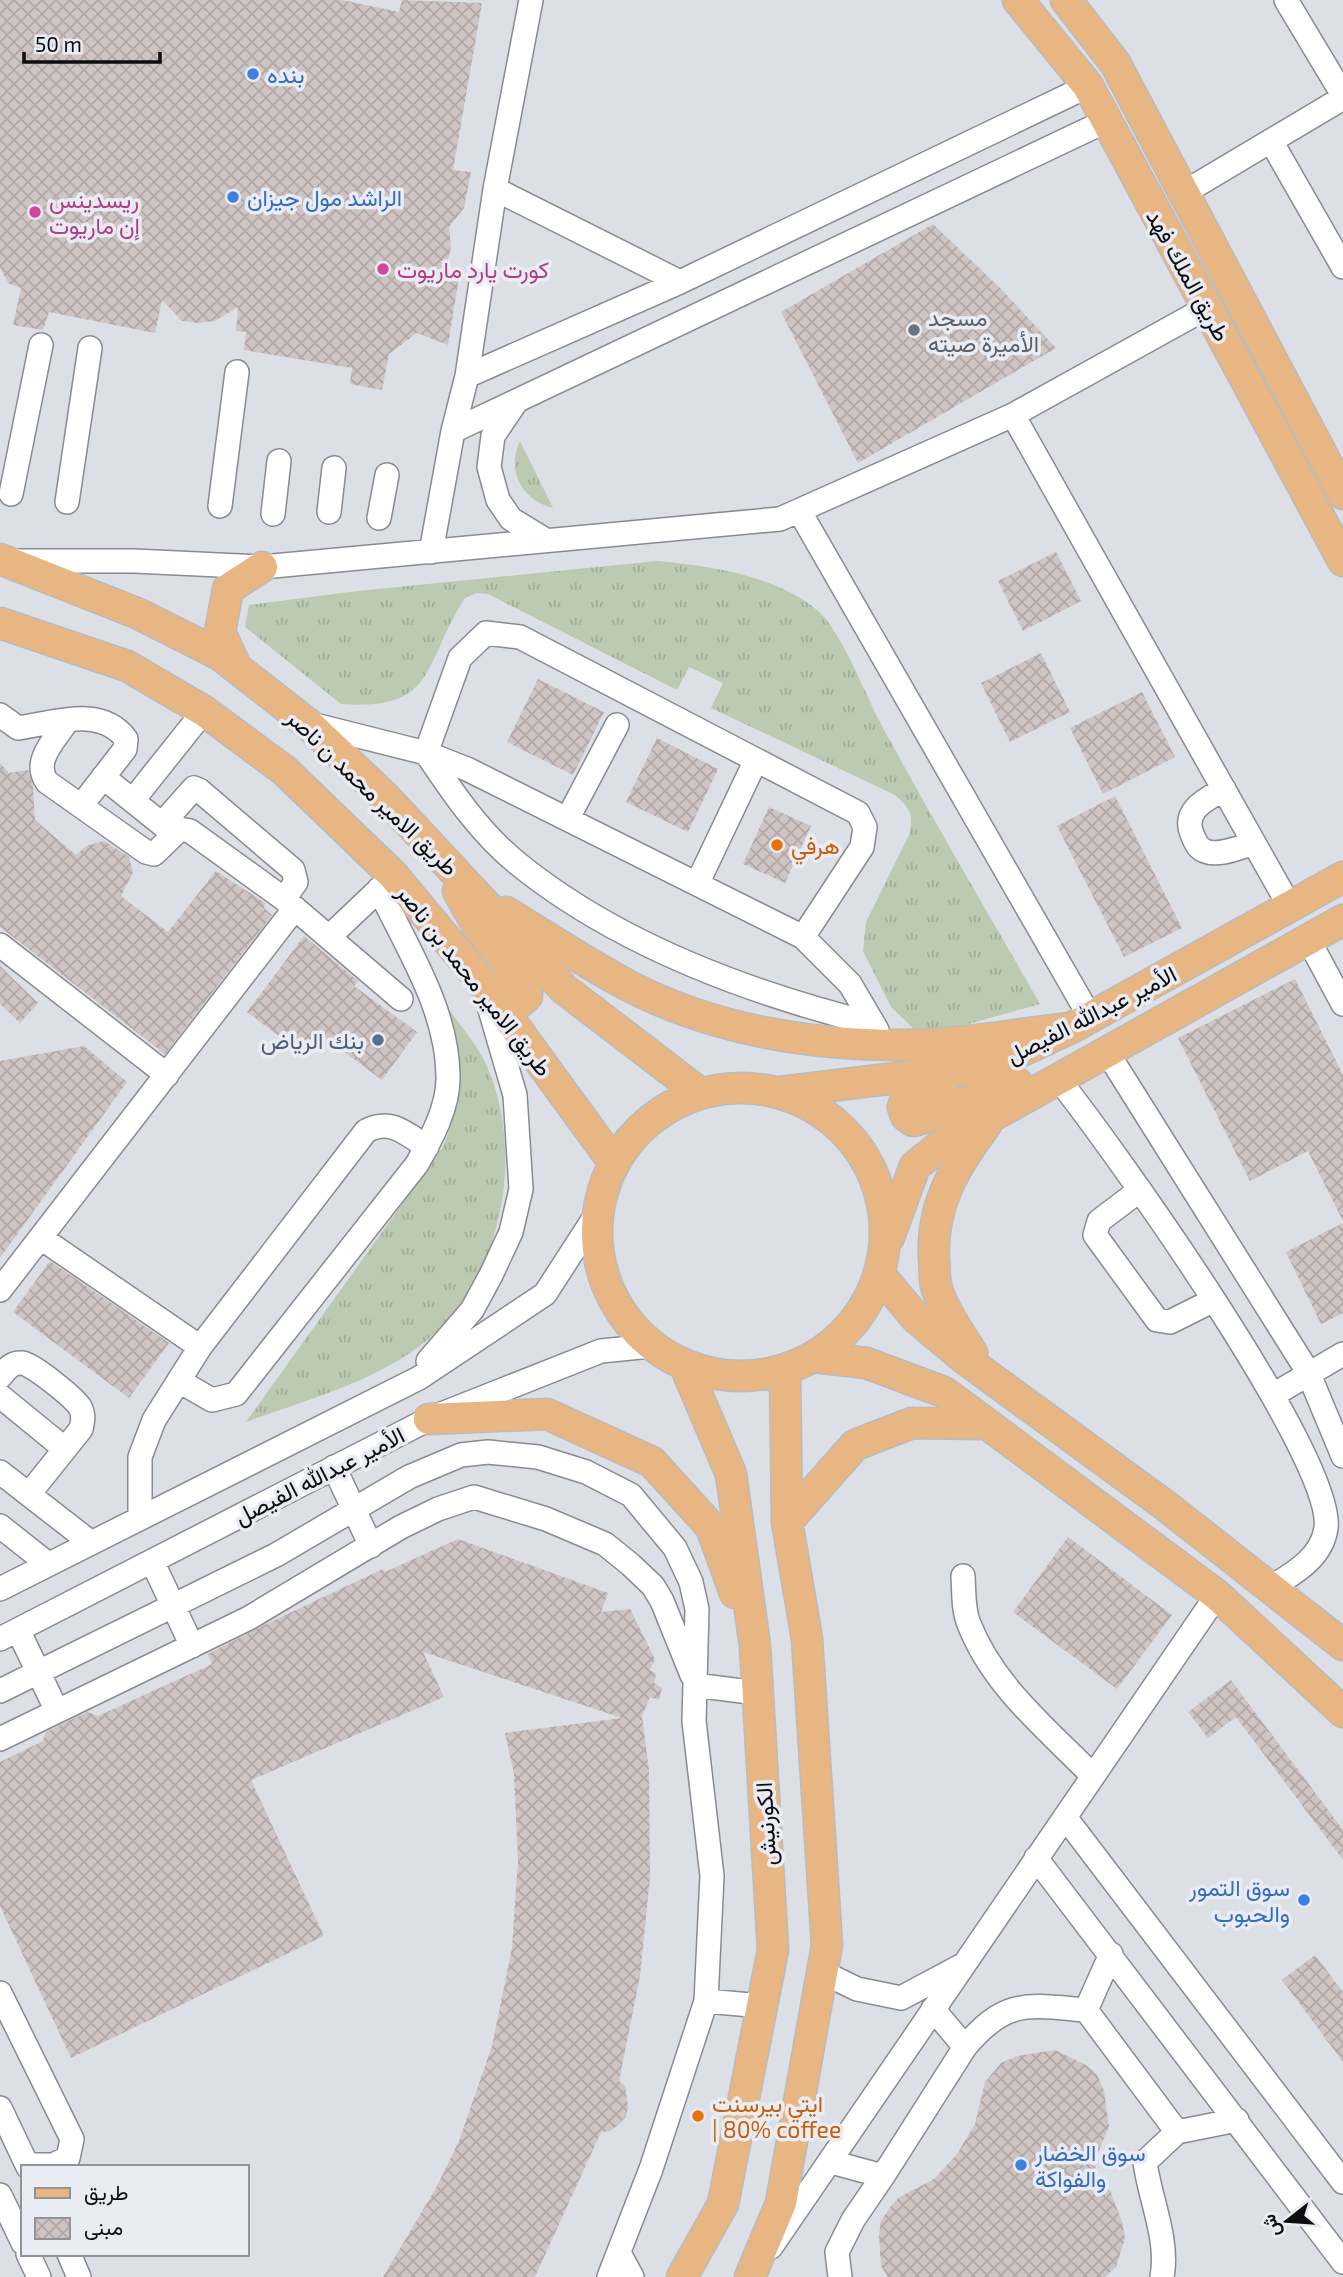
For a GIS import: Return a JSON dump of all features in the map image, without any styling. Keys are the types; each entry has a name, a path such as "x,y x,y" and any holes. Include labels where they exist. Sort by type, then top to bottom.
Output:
{"main road":[{"name":"طريق الملك فهد","path":"1018,0 1088,86 1343,561"},
{"name":"طريق الملك فهد","path":"1066,0 1115,63 1343,494"},
{"name":"طريق الامير محمد ن ناصر","path":"4,560 139,614 220,655 307,723 386,798 564,989 700,1093"},
{"path":"236,668 220,632 228,589 262,567"},
{"name":"طريق الامير محمد بن ناصر","path":"0,623 127,666 204,711 285,771 386,882 483,982 614,1163"},
{"path":"449,866 458,892 478,927 527,988 527,996 519,1003 510,1002 483,982"},
{"name":"الأمير عبدالله الفيصل","path":"776,1092 987,1067 1080,1023 1343,877"},
{"path":"475,893 630,986 692,1013 768,1033 820,1041 879,1034 1080,1023"},
{"name":"الأمير عبدالله الفيصل","path":"598,1212 600,1262 618,1309 652,1346 685,1366 718,1376 751,1377 785,1371 815,1357 843,1335 865,1307 915,1166 944,1143 1343,920"},
{"path":"987,1067 954,1084 908,1094 903,1107 906,1116 913,1121 960,1107 1044,1072 1070,1073"},
{"path":"598,1212 614,1163 636,1132 665,1108 700,1093 738,1087 776,1092 815,1108 847,1135 870,1169 883,1209 881,1262 916,1318 986,1374 1166,1506 1343,1645"},
{"path":"986,1374 955,1326 936,1285 934,1248 940,1200 958,1161 994,1115"},
{"path":"815,1357 866,1363 944,1392 1217,1595 1343,1712"},
{"name":"الكورنيش","path":"682,2277 723,2204 773,1950 755,1646 731,1474 685,1366"},
{"path":"755,2274 781,2203 827,1945 807,1639 788,1522 785,1371"},
{"path":"429,1419 547,1415 652,1462 711,1527 755,1646"},
{"path":"788,1522 855,1445 912,1423 985,1424"}],"street":[{"path":"430,552 453,430 467,376 495,189 531,0"},
{"path":"1185,192 1343,97 1286,0"},
{"path":"467,376 680,282 1088,86"},
{"path":"453,430 1106,121"},
{"path":"1271,141 1343,267"},
{"path":"495,189 680,282"},
{"path":"4,560 134,561 262,567 780,519 1013,415 1208,307"},
{"path":"11,494 41,345"},
{"path":"67,502 90,348"},
{"path":"219,506 237,372"},
{"path":"517,400 493,436 489,467 498,500 511,519 544,540"},
{"path":"1013,415 1290,907"},
{"path":"273,514 279,461"},
{"path":"329,512 334,468"},
{"path":"379,518 387,475"},
{"path":"800,512 1080,1023"},
{"path":"426,753 460,658 486,634 520,637 858,813 865,827 862,847 803,937"},
{"path":"134,800 204,711"},
{"path":"6,725 89,717 120,730 126,739 125,749 81,806"},
{"path":"0,1290 167,1075 290,904 296,882 293,870 200,790 194,788 188,792 168,829 162,849 154,854 146,852 47,782 41,774 40,763 67,721"},
{"path":"307,723 426,753 467,769 698,882 803,937 850,984 879,1034"},
{"path":"568,818 617,725"},
{"path":"426,753 466,812 516,862 578,906 686,961 799,1006 879,1034"},
{"path":"698,882 756,760"},
{"path":"103,778 168,829 190,831 290,904 401,999"},
{"path":"1224,789 1202,802 1191,813 1189,827 1196,844 1203,851 1213,852 1254,843"},
{"path":"179,1381 212,1400 236,1394 417,1164 427,1147 443,1106 448,1081 446,1051 436,1010 386,882 329,937"},
{"path":"1308,939 1343,1004"},
{"path":"0,945 167,1075"},
{"path":"409,1382 472,1310 511,1232 521,1189 515,1095 483,982"},
{"path":"1107,1052 1308,1372 1343,1457"},
{"path":"1070,1073 1140,1191 1273,1395 1315,1477 1324,1504 1326,1529 1317,1550 1303,1568 1270,1588"},
{"path":"140,1518 140,1457 145,1439 200,1347 366,1131 378,1125 392,1124 427,1147"},
{"path":"1140,1191 1099,1221 1095,1235 1157,1320 1170,1322 1212,1301"},
{"name":"الأمير عبدالله الفيصل","path":"48,1564 409,1382 545,1294 598,1212"},
{"path":"41,1238 200,1347"},
{"name":"الأمير عبدالله الفيصل","path":"9,1634 429,1419 601,1351 652,1346"},
{"path":"1273,1395 1343,1353"},
{"path":"0,1377 10,1366 20,1362 30,1365 79,1405 84,1417 81,1429 29,1494"},
{"path":"0,1396 65,1449"},
{"path":"0,1691 276,1555 409,1477 461,1455 488,1452 538,1457 586,1472 631,1495 675,1548 691,1582 697,1609 694,1721 712,1876 706,2001 650,2169 610,2277"},
{"path":"334,1467 371,1546"},
{"path":"0,1472 90,1542"},
{"path":"0,1739 248,1618 438,1508 474,1497 546,1518 605,1544 653,1586 695,1685"},
{"path":"0,1526 48,1564 0,1589"},
{"path":"152,1561 191,1646"},
{"path":"963,1576 968,1622 984,1655 1007,1688 1093,1776"},
{"path":"755,2274 1217,1595"},
{"path":"9,1634 38,1672 57,1711"},
{"path":"695,1685 757,1693"},
{"path":"1065,1817 1343,2182"},
{"path":"1037,1858 1343,2262"},
{"path":"1086,2010 1111,1954"},
{"path":"822,1972 857,1989 901,1997 964,1964"},
{"path":"2,2000 72,2139 68,2158 62,2162 36,2165"},
{"path":"706,2001 762,2006"},
{"path":"840,2277 837,2252 853,2220 965,2047 983,2026 1010,2010 1038,2004 1086,2010 1177,2132"},
{"path":"933,2009 965,2047"},
{"path":"0,2108 27,2165"},
{"path":"1162,2277 1161,2235 1149,2192 1146,2162 1177,2132 1237,2120"},
{"path":"831,2162 883,2176"},
{"path":"0,2195 21,2239"},
{"path":"619,2253 632,2277"},
{"path":"29,2256 39,2277"},
{"path":"70,2256 79,2277"}],"green space":[{"path":"520,441 553,508 533,498 520,483 515,463"},
{"path":"657,561 720,569 762,580 800,598 827,620 845,649 901,761 1040,1004 922,1037 891,1007 863,951 866,922 909,835 911,817 907,808 895,795 711,708 723,683 689,667 677,690 488,594 477,593 465,598 423,678 412,691 395,700 372,704 341,704 245,627 249,605 358,591"},
{"path":"446,1005 485,1062 498,1098 504,1137 505,1177 499,1216 487,1255 470,1290 446,1322 417,1348 398,1361 356,1382 246,1422 443,1147 458,1093 455,1043"}],"building":[{"name":"الراشد مول جيزان","path":"0,0 342,0 399,12 402,0 482,3 453,170 471,172 464,208 449,227 451,248 444,275 459,277 448,345 417,333 389,354 382,390 350,384 352,368 244,350 246,332 236,331 238,307 215,321 198,323 182,321 162,300 155,333 49,312 43,330 13,325 21,288 9,284 0,268"},
{"name":"مسجد الأميرة صيته","path":"933,224 1000,288 1056,348 858,463 781,312"},
{"path":"1056,552 1081,601 1023,631 998,581"},
{"path":"1041,653 1070,712 1010,742 981,683"},
{"path":"538,679 604,712 573,775 507,742"},
{"path":"1142,692 1175,757 1103,794 1070,728"},
{"path":"657,738 718,769 688,832 626,802"},
{"path":"0,763 9,773 28,770 33,786 35,820 76,855 86,846 104,841 129,857 133,872 121,896 168,932 216,871 265,903 264,908 272,915 165,1054 0,927"},
{"path":"1115,796 1182,928 1124,957 1057,826"},
{"name":"هرفي","path":"769,807 811,826 785,883 743,864"},
{"path":"304,936 358,981 354,986 417,1032 382,1080 319,1033 304,1055 247,1012"},
{"path":"0,966 38,1003 20,1023 0,1004"},
{"path":"1295,979 1343,1075 1343,1221 1308,1151 1250,1181 1178,1038"},
{"path":"84,1046 127,1082 0,1258 0,1061"},
{"path":"1343,1223 1343,1313 1321,1324 1286,1252"},
{"path":"50,1261 169,1343 129,1398 13,1312"},
{"path":"1068,1537 1172,1615 1117,1689 1013,1612"},
{"path":"458,1539 608,1593 601,1612 630,1609 655,1659 650,1670 656,1674 654,1683 662,1688 659,1700 650,1697 642,1716 649,1771 650,1877 640,1976 619,2081 625,2086 628,2107 626,2117 610,2131 601,2132 535,2277 383,2277 436,2188 459,2141 492,2046 512,1948 518,1861 514,1774 505,1733 622,1718 423,1652 444,1697 251,1780 324,1936 71,2058 0,1906 0,1762 43,1741 46,1732 87,1712 98,1716 212,1664 208,1654 266,1624 383,1569 385,1572"},
{"path":"1231,1680 1343,1830 1343,1860 1236,1717 1208,1738 1188,1712"},
{"path":"1315,1955 1343,1992 1343,2062 1282,1980"},
{"name":"سوق الخضار والفواكة","path":"1055,2050 1086,2065 1097,2075 1104,2091 1109,2126 1094,2163 1102,2187 1110,2190 1122,2222 1125,2238 1116,2267 1105,2277 888,2277 881,2266 879,2235 881,2221 888,2210 898,2198 934,2179 957,2154 975,2124 985,2082 1001,2063 1017,2056"}],"place":[{"name":"بنده","path":"253,74"},
{"name":"الراشد مول جيزان","path":"233,197"},
{"name":"ريسدينس إن ماريوت","path":"35,212"},
{"name":"كورت يارد ماريوت","path":"383,269"},
{"name":"مسجد الأميرة صيته","path":"914,330"},
{"name":"هرفي","path":"777,845"},
{"name":"بنك الرياض","path":"378,1040"},
{"name":"سوق التمور والحبوب","path":"1304,1900"},
{"name":"ايتي بيرسنت | 80% coffee","path":"698,2116"},
{"name":"سوق الخضار والفواكة","path":"1021,2165"}]}
